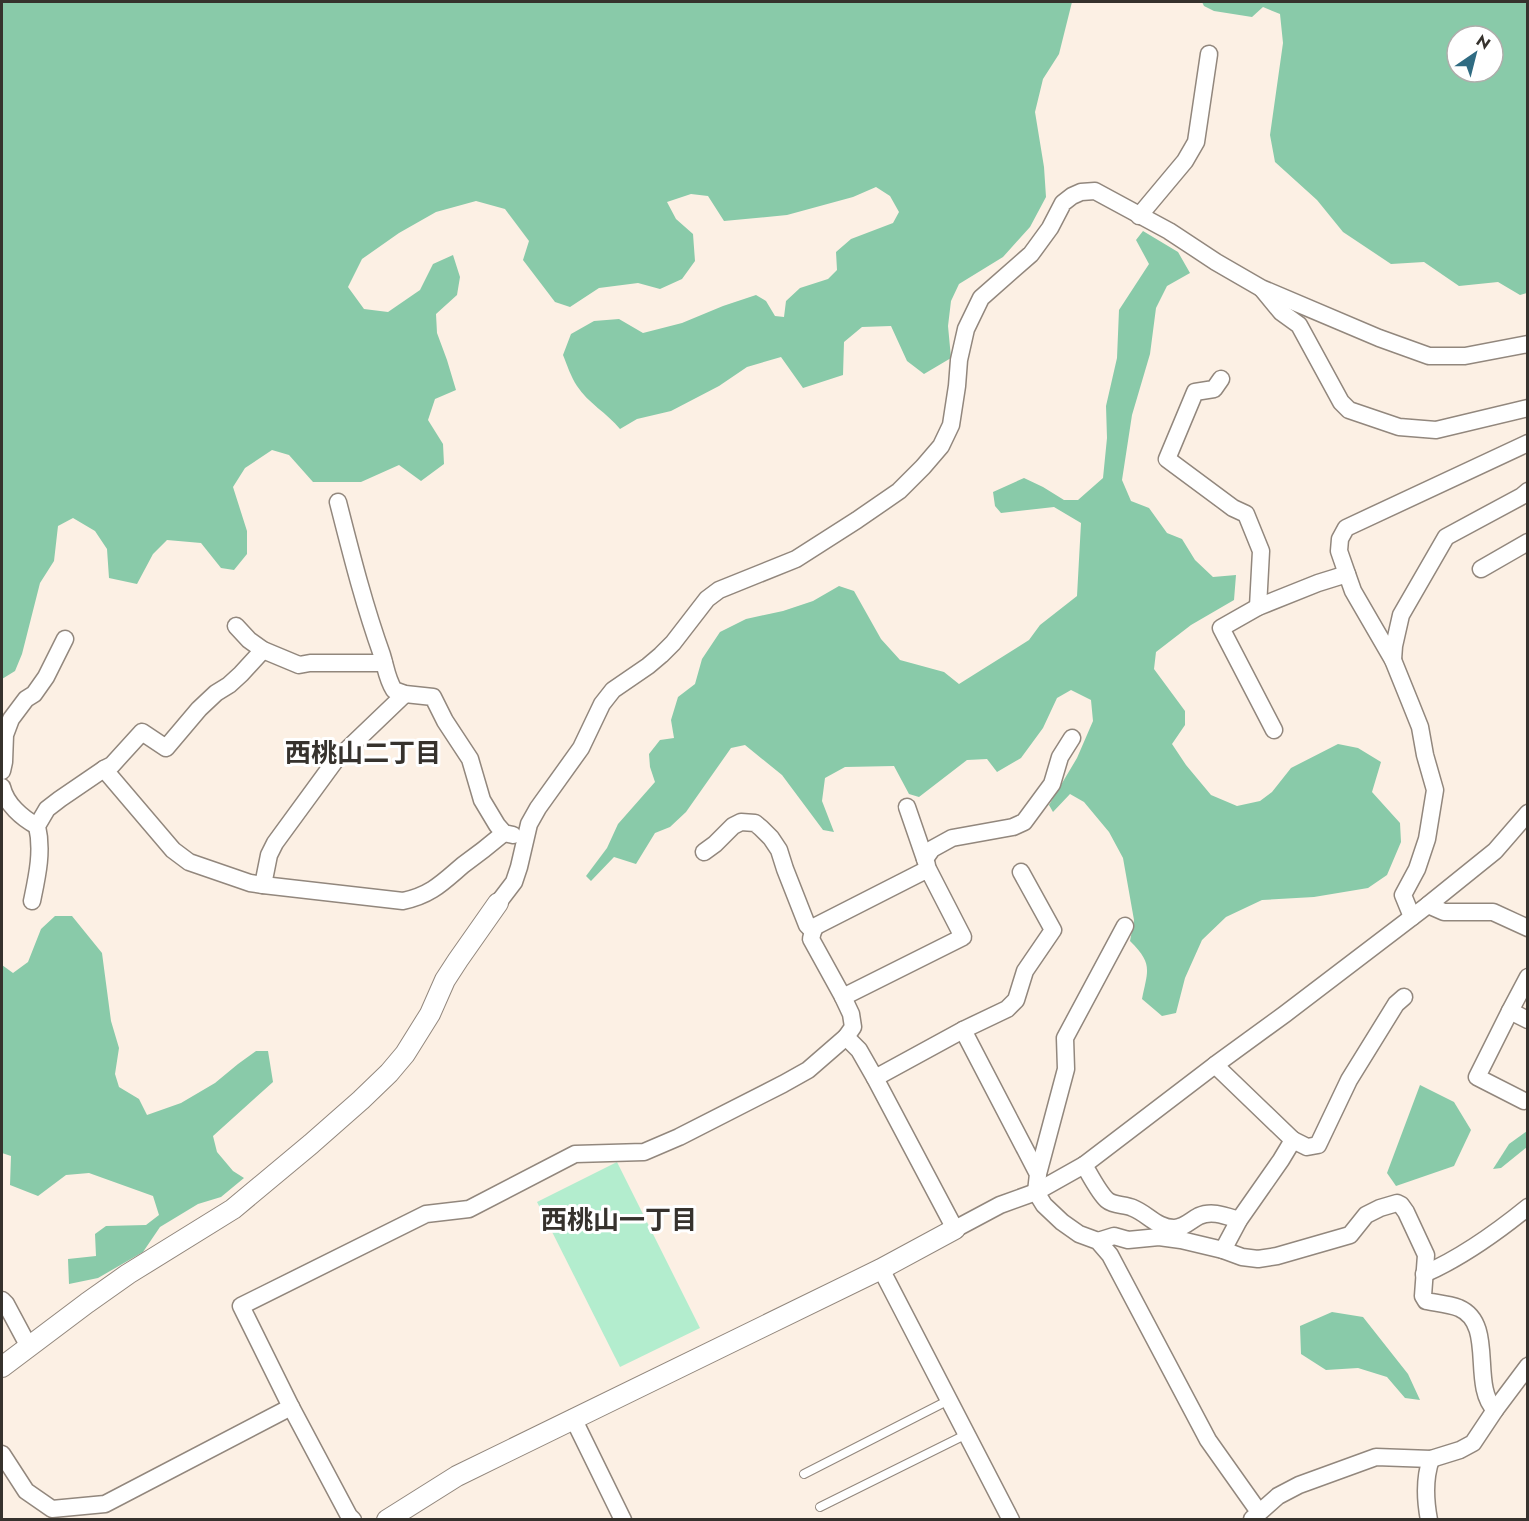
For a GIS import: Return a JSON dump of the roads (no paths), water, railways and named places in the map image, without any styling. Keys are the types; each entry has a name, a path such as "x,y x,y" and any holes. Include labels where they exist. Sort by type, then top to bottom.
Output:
{"street":[{"path":"1139,216 1185,161 1196,142 1209,54"},
{"path":"2,1367 87,1303 233,1209 311,1144 389,1073 405,1054 430,1014 446,980 483,922 514,882 529,824 582,748 602,704 613,690 661,655 707,599 719,590 796,559 899,491 923,467 941,446 951,426 959,360 966,328 981,298 1031,254 1050,228 1063,203 1072,196 1081,192 1095,191 1169,231 1261,288 1379,338 1429,356 1465,356 1527,344"},
{"path":"1261,288 1281,312 1299,325 1341,402 1349,410 1399,427 1436,430 1527,408"},
{"path":"1221,379 1214,389 1195,392 1167,459 1233,508 1246,514 1261,551 1258,607"},
{"path":"1412,917 1403,895 1417,869 1427,839 1435,790 1420,727 1393,660 1353,591 1339,551 1340,539 1346,528 1527,443"},
{"path":"1393,660 1401,615 1446,537 1522,496 1527,491"},
{"path":"338,502 368,618 388,681 394,690 405,694 433,697 470,759 482,800 497,825 504,833 526,834"},
{"path":"1481,569 1527,542"},
{"path":"1274,730 1221,628 1258,607 1347,574"},
{"path":"236,626 249,640 263,650 298,665 384,663"},
{"path":"2,771 5,735 11,720 46,677 64,639"},
{"path":"37,826 47,809 112,765 142,732 166,748 199,709 241,674 263,650"},
{"path":"365,734 388,681"},
{"path":"262,885 269,855 275,843 335,761 405,694"},
{"path":"353,1520 291,1407 241,1306 426,1214 469,1209 575,1154 644,1152 679,1137 807,1070 846,1037 853,1027 851,1014 812,939 816,926 927,864 932,849 951,838 1013,827 1024,822 1052,784 1060,757 1072,738"},
{"path":"104,769 173,850 189,862 262,885 403,901 418,898 444,882 504,833"},
{"path":"2,787 3,793 16,811 37,826 40,836 40,857 32,902"},
{"path":"843,997 963,937 927,864 908,807"},
{"path":"387,1520 457,1476 881,1269 1000,1205 1036,1192 1084,1165 1412,917 1495,851 1527,813"},
{"path":"704,852 733,826 741,822 755,823 771,838 779,850 807,925 813,931"},
{"path":"875,1078 963,1030 1008,1009 1016,1000 1025,970 1053,930 1021,872"},
{"path":"1428,904 1444,912 1493,912 1527,928"},
{"path":"1125,926 1065,1038 1066,1069 1038,1173 1036,1192 1044,1205 1062,1222 1079,1234 1098,1241 1110,1255 1208,1440 1255,1516 1278,1496 1299,1485 1376,1457 1431,1459 1460,1450 1473,1443 1527,1366"},
{"path":"1524,1101 1477,1077 1527,977"},
{"path":"1215,1065 1293,1140 1307,1148 1318,1145 1349,1080 1396,1004 1404,998"},
{"path":"1510,1011 1527,1020"},
{"path":"963,1030 1038,1173"},
{"path":"846,1037 859,1050 875,1078 955,1229"},
{"path":"1223,1250 1239,1220 1293,1140"},
{"path":"1084,1165 1108,1201 1132,1207 1153,1222 1163,1226 1175,1228 1189,1223 1200,1215 1218,1213 1239,1220"},
{"path":"1098,1241 1114,1236 1128,1240 1159,1237 1181,1240 1242,1257 1258,1259 1277,1256 1350,1235 1366,1215 1380,1208 1401,1204 1407,1212 1426,1255 1423,1296 1426,1301 1458,1308 1468,1314 1473,1321 1479,1334 1486,1394 1495,1410"},
{"path":"1424,1274 1473,1247 1527,1207"},
{"path":"881,1269 1011,1520"},
{"path":"2,1300 29,1347"},
{"path":"2,1454 26,1491 52,1509 105,1504 291,1407"},
{"path":"573,1418 623,1520"},
{"path":"1429,1520 1425,1498 1431,1459"}],"lane":[{"path":"804,1474 949,1400"},
{"path":"820,1507 967,1434"}],"district":[{"name":"西桃山二丁目","path":"363,753"},
{"name":"西桃山一丁目","path":"619,1220"}]}
